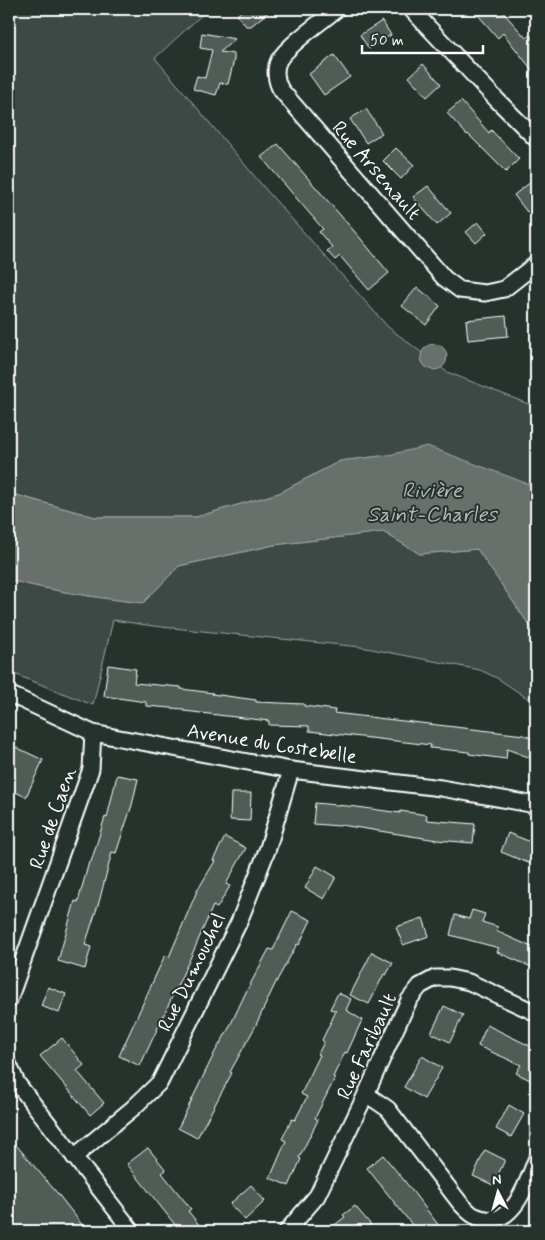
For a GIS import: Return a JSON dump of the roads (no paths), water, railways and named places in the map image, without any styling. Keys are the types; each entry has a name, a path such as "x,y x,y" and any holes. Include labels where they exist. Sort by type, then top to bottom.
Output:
{"street":[{"name":"Rue Arsenault","path":"337,9 288,50 278,62 276,74 279,87 444,278 460,290 485,293 504,289 536,264"},
{"path":"411,9 536,139"},
{"name":"Avenue du Costebelle","path":"9,694 93,732 291,770 441,788 530,804 536,807"},
{"name":"Rue de Caen","path":"9,1000 91,769 93,732"},
{"name":"Rue Dumouchel","path":"74,1157 133,1108 160,1082 239,922 268,848 291,770"},
{"name":"Rue Faribault","path":"287,1231 317,1196 409,1000 420,986 435,978 450,978 469,982 536,1013"},
{"path":"9,1066 18,1083 132,1231"},
{"path":"366,1094 388,1109 460,1204 474,1216 489,1220 506,1215 521,1198 536,1160"}],"water":[{"path":"434,344 443,348 447,357 443,366 434,370 425,366 421,357 425,348"},
{"name":"Rivière Saint-Charles","path":"427,446 531,485 536,489 536,635 477,549 420,554 383,532 274,545 179,566 143,603 76,594 9,580 9,493 95,517 196,517 279,493 340,461 389,455"}]}
